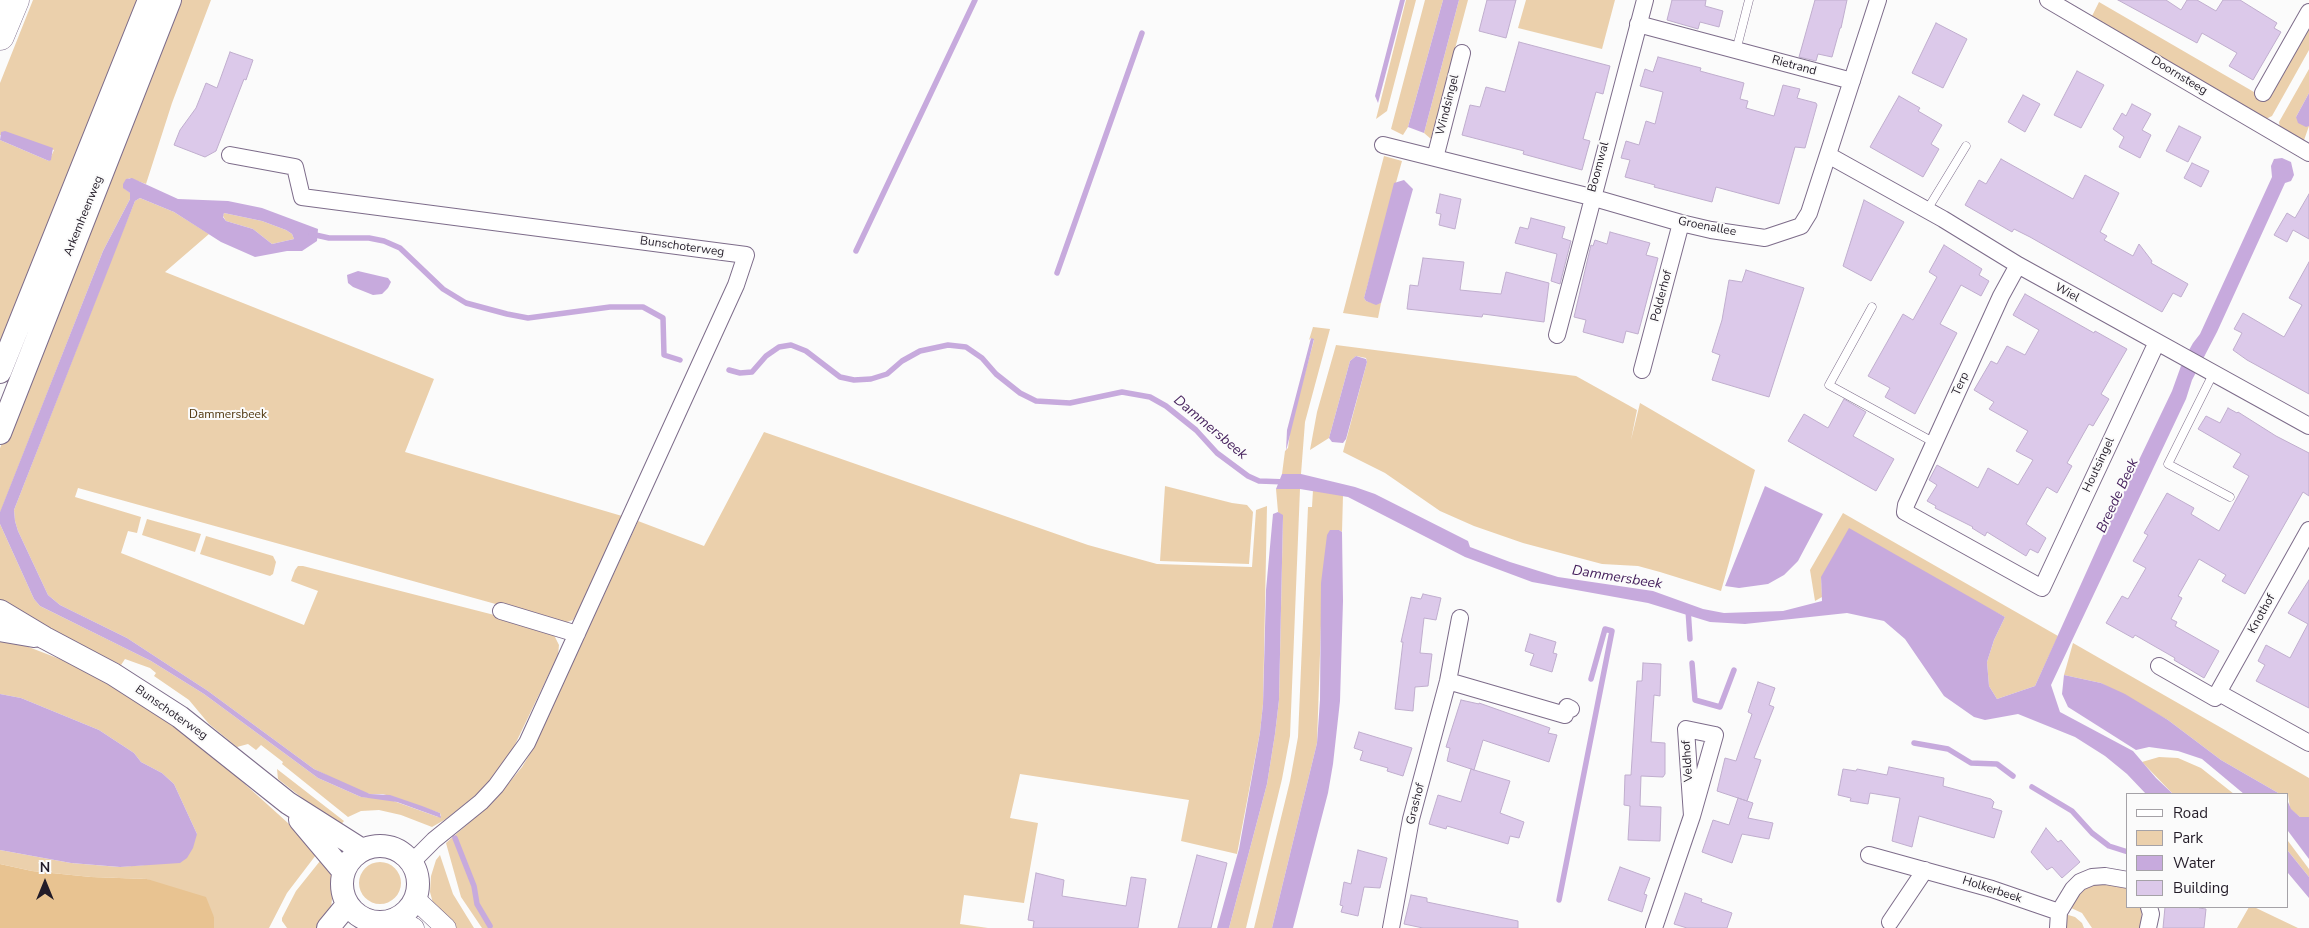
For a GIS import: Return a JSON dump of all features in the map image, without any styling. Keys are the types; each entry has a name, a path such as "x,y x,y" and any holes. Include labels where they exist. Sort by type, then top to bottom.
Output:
{"highway":[{"path":"0,36 14,0"}],"main road":[{"name":"Arkemheenweg","path":"0,372 149,0"},
{"name":"Arkemheenweg","path":"0,433 170,0"},
{"name":"Bunschoterweg","path":"0,611 45,638 113,674 180,717 288,803 362,850"},
{"name":"Bunschoterweg","path":"0,630 45,638"},
{"name":"Bunschoterweg","path":"288,803 305,827 326,848 343,871"},
{"path":"328,928 356,917 375,922 405,923 405,913 415,899 418,887 417,874 412,862 404,854 383,846 362,850 348,862 343,871 341,882 342,894 356,917"}],"street":[{"name":"Boomwal","path":"1557,336 1591,198 1644,0"},
{"name":"Groenallee","path":"1383,145 1681,223 1711,230 1765,238 1801,226 1809,213 1878,0"},
{"name":"Doornsteeg","path":"2048,0 2309,153"},
{"path":"2263,93 2309,12"},
{"name":"Rietrand","path":"1638,24 1852,81"},
{"name":"Windsingel","path":"1435,158 1462,53"},
{"name":"Bunschoterweg","path":"230,154 295,167 302,197 746,255 736,285 538,722 511,768 481,802 434,840 412,862"},
{"name":"Wiel","path":"1828,155 1927,210 2018,265 2309,426"},
{"name":"Polderhof","path":"1642,370 1681,223"},
{"name":"Terp","path":"1906,504 2001,296 2018,265"},
{"name":"Houtsingel","path":"1906,504 1905,512 2042,588 2157,342"},
{"name":"Knothof","path":"2217,695 2309,530"},
{"path":"501,611 577,634"},
{"name":"Grashof","path":"1391,928 1411,819 1448,681 1460,618"},
{"path":"2159,666 2309,743"},
{"path":"1448,681 1565,715 1567,707 1571,708"},
{"path":"1654,928 1692,816"},
{"name":"Holkerbeek","path":"1869,855 1992,889 2058,920 2072,888 2080,882 2092,877 2105,876 2126,880"},
{"path":"1890,922 1925,870"},
{"path":"415,899 446,928"},
{"path":"2148,928 2151,914 2149,908"}],"lane":[{"path":"1736,50 1749,0"},
{"path":"1927,210 1966,146"},
{"path":"1872,307 1829,385 1935,442"},
{"path":"2207,371 2168,464 2230,498"}],"green space":[{"path":"33,0 143,0 0,359 0,140 49,161 54,150 0,135 0,83"},
{"path":"175,0 211,0 172,103 146,184 129,178 124,188 130,193 130,199 103,251 0,513 0,448"},
{"path":"1406,0 1416,0 1387,111 1376,119"},
{"path":"1425,0 1443,0 1408,127 1403,135 1391,129"},
{"path":"1459,0 1468,0 1431,139 1424,133"},
{"path":"1526,0 1615,0 1602,49 1518,28"},
{"path":"2099,2 2266,99 2309,22 2309,50 2272,116 2264,120 2092,20"},
{"path":"2309,69 2309,93 2296,117 2309,126 2303,143 2280,128 2279,122"},
{"path":"1384,156 1402,161 1364,298 1366,301 1376,304 1381,303 1378,318 1343,313"},
{"path":"140,198 174,212 209,234 165,272 434,379 405,452 622,516 578,612 573,620 564,623 78,488 75,497 141,517 137,533 128,531 121,553 304,625 318,591 291,581 298,566 545,628 554,635 559,645 558,655 510,755 476,795 446,819 432,827 401,815 379,810 361,811 348,817 261,745 256,750 248,744 237,747 209,724 189,700 154,676 156,673 150,668 125,659 121,665 0,605 0,524 34,599 40,606 151,661 204,694 318,778 361,797 388,799 438,817 441,816 440,813 383,794 370,794 359,791 314,769 208,691 127,638 60,605 48,595 18,531 14,510 119,240 135,201"},
{"path":"224,213 262,221 286,230 292,234 294,239 272,244 253,229 226,221 223,216"},
{"path":"1313,327 1330,329 1305,422 1301,474 1282,474 1291,425 1314,340 1311,338 1309,340"},
{"path":"1336,345 1576,376 1637,410 1631,440 1640,403 1755,470 1721,591 1638,566 1602,564 1523,543 1474,526 1440,511 1385,473 1343,452 1367,362 1366,358 1356,356 1350,361 1329,438 1310,450 1317,412"},
{"path":"764,432 1088,545 1157,564 1252,567 1256,510 1267,506 1263,704 1260,732 1237,854 1181,841 1189,800 1020,774 1010,818 1038,823 1024,903 964,895 960,924 988,928 482,928 461,897 446,843 495,800 522,767 534,747 638,521 704,546"},
{"path":"1165,486 1247,505 1253,512 1249,564 1160,561"},
{"path":"1276,489 1300,489 1290,736 1282,779 1246,928 1229,928 1267,784 1279,700 1283,517 1278,512"},
{"path":"1313,490 1343,495 1342,532 1339,530 1321,624 1317,743 1272,928 1254,928 1290,781 1298,737 1308,507 1312,507"},
{"path":"1843,513 2058,636 2035,686 1997,699 1989,686 1987,662 1994,640 2005,617 1961,594 1821,577 1822,597 1815,601 1810,570"},
{"path":"147,519 201,534 195,552 142,535"},
{"path":"206,536 273,556 276,562 273,574 270,576 200,554"},
{"path":"0,636 78,666 113,683 206,749 319,851 287,893 269,928 214,928 214,917 147,879 91,877 32,871 0,864 0,850 71,863 119,867 145,865 197,834 174,784 162,773 141,762 134,753 99,730 21,698 0,694"},
{"path":"2073,643 2309,778 2309,817 2300,817 2290,809 2289,793 2278,793 2221,760 2168,720 2101,683 2064,675"},
{"path":"2159,757 2178,758 2201,768 2233,793 2172,793 2142,762"},
{"path":"277,769 344,821 339,827 278,779"},
{"path":"2289,842 2309,869 2309,877 2289,852"},
{"path":"440,855 453,894 474,928 454,928 434,907 430,892 431,876 436,860"},
{"path":"324,856 331,870 332,899 331,908 322,928 287,928 282,918 296,891"},
{"path":"384,862 392,865 398,871 401,883 398,895 392,901 376,904 368,901 362,895 359,879 362,871 368,865"},
{"path":"2096,882 2114,882 2126,887 2126,908 2142,908 2141,928 2092,928 2082,913 2069,907 2079,891"},
{"path":"2248,908 2256,908 2298,928 2237,928"},
{"path":"2065,914 2075,917 2082,923 2084,928 2063,928"}],"shaded area":[{"path":"0,864 32,871 91,877 147,879 206,897 214,917 214,928 0,928"}],"water":[{"path":"1400,0 1405,0 1378,103 1375,96"},
{"path":"1443,0 1459,0 1424,133 1408,127"},
{"path":"2309,93 2309,126 2306,127 2298,123 2296,117"},
{"path":"5,131 53,148 51,160 49,161 0,140 1,132"},
{"path":"2282,158 2291,162 2294,175 2291,181 2285,183 2217,332 2192,380 2186,399 2051,685 2060,712 2133,751 2172,793 2145,793 2127,774 2105,756 2075,737 2018,714 1985,720 1974,717 1944,696 1905,639 1884,621 1847,613 1745,624 1710,622 1648,603 1532,582 1465,557 1348,497 1300,489 1276,489 1282,474 1301,474 1355,487 1375,494 1468,541 1470,547 1510,562 1558,577 1653,591 1703,609 1724,613 1783,611 1822,601 1821,577 1849,528 2005,617 1994,640 1987,662 1989,686 1997,699 2035,686 2104,533 2172,391 2181,366 2184,366 2190,354 2188,352 2200,334 2272,177 2271,166 2274,159"},
{"path":"132,178 178,199 228,201 262,208 318,229 317,241 302,251 287,251 255,257 221,242 174,212 140,198 135,201 14,510 18,531 48,595 60,605 127,638 208,691 314,769 370,794 390,795 422,806 440,813 441,818 397,802 361,797 318,778 204,694 151,661 40,606 34,599 0,524 0,512 103,251 130,199 130,193 123,188 126,179","holes":["224,213 262,221 286,230 292,234 294,239 272,244 253,229 226,221 223,217"]},
{"path":"1404,180 1413,189 1381,303 1376,305 1366,301 1364,298 1394,183"},
{"path":"358,271 388,278 391,282 382,294 373,295 348,283 347,275"},
{"path":"1311,338 1314,339 1286,451 1287,430"},
{"path":"1356,356 1366,359 1367,362 1346,439 1343,443 1332,442 1329,438 1350,361"},
{"path":"1765,486 1823,514 1798,561 1784,575 1768,584 1739,588 1725,586"},
{"path":"1278,512 1283,517 1279,700 1275,734 1267,784 1229,928 1217,928 1239,849 1260,732 1263,704 1266,590 1273,514"},
{"path":"1330,530 1342,532 1343,601 1340,701 1333,764 1328,793 1293,928 1272,928 1317,743 1320,700 1321,583 1327,535"},
{"path":"2064,675 2101,683 2125,694 2168,720 2221,760 2278,793 2243,793 2202,759 2178,751 2149,747 2136,750 2068,707 2062,694"},
{"path":"0,694 21,698 99,730 134,753 141,762 162,773 174,784 197,834 193,848 187,858 180,863 120,867 71,863 0,850"},
{"path":"2289,804 2291,809 2300,817 2309,817 2309,859 2289,832"},
{"path":"2289,852 2309,877 2309,898 2289,874"}],"building":[{"path":"1487,0 1516,0 1506,38 1479,31"},
{"path":"1672,0 1706,0 1705,6 1723,11 1719,27 1700,22 1698,29 1667,20"},
{"path":"1815,0 1847,0 1832,57 1818,54 1816,61 1799,57"},
{"path":"2118,0 2166,0 2181,10 2187,0 2197,0 2216,11 2223,0 2240,0 2277,23 2274,28 2281,32 2253,80 2229,66 2237,53 2202,33 2197,43"},
{"path":"1936,23 1967,39 1943,88 1912,73"},
{"path":"1519,42 1610,66 1603,94 1596,92 1583,139 1590,141 1582,170 1523,154 1524,151 1462,135 1470,105 1480,107 1486,87 1505,92"},
{"path":"230,52 253,60 216,151 205,157 174,145 180,130 196,108 206,83 217,88"},
{"path":"1658,57 1701,68 1700,71 1744,83 1740,99 1748,101 1746,108 1774,116 1783,85 1800,89 1797,98 1816,103 1805,148 1795,147 1779,204 1716,187 1712,202 1654,187 1655,185 1625,177 1630,160 1621,158 1626,141 1639,145 1646,121 1655,124 1663,92 1640,86 1645,69 1653,72"},
{"path":"2077,71 2104,85 2081,128 2054,115"},
{"path":"2023,95 2040,104 2025,132 2008,122"},
{"path":"1899,96 1920,108 1918,111 1942,125 1931,144 1939,149 1923,177 1870,147"},
{"path":"2132,104 2151,114 2142,130 2151,135 2140,158 2119,147 2124,137 2113,129 2122,113 2126,116"},
{"path":"2179,126 2201,137 2188,162 2166,151"},
{"path":"2001,159 2073,199 2085,175 2119,193 2100,232 2107,236 2104,240 2133,256 2139,244 2152,261 2151,263 2188,284 2181,297 2173,293 2162,312 2030,237 2014,229 2012,232 1965,205 1979,180 1986,184"},
{"path":"2192,163 2209,171 2201,187 2184,178"},
{"path":"1440,194 1461,199 1455,229 1439,225 1441,214 1436,213"},
{"path":"2309,194 2309,239 2293,230 2287,242 2274,235 2287,213 2295,218"},
{"path":"1864,200 1904,222 1871,281 1843,266"},
{"path":"1531,218 1565,227 1562,238 1571,241 1560,284 1551,281 1557,254 1515,243 1520,227 1528,229"},
{"path":"1610,232 1650,243 1646,255 1658,258 1638,334 1626,331 1623,343 1583,332 1586,320 1574,317 1591,245 1593,246 1595,240 1607,244"},
{"path":"1944,245 1982,269 1979,275 1989,281 1981,296 1961,285 1940,324 1957,333 1915,414 1885,397 1890,388 1868,376 1903,314 1913,320 1937,277 1929,272"},
{"path":"1423,258 1464,262 1460,290 1501,294 1506,272 1549,283 1544,322 1483,314 1482,317 1407,309 1410,285 1418,286"},
{"path":"2309,262 2309,394 2247,360 2233,350 2242,333 2234,329 2243,313 2284,337 2302,305 2289,298"},
{"path":"1746,270 1804,288 1769,397 1712,380 1720,355 1712,352 1722,320 1729,280 1742,282"},
{"path":"2025,294 2094,333 2095,331 2127,349 2101,394 2109,399 2093,426 2089,424 2067,463 2072,466 2057,493 2047,487 2026,524 2046,538 2038,553 2030,549 2026,556 1987,532 1985,536 1973,527 1935,508 1936,506 1927,501 1937,485 1929,480 1937,465 1978,488 1988,468 2018,485 2033,460 2016,451 2028,431 1989,409 1994,402 1974,390 1991,361 1997,364 2007,346 2025,355 2039,330 2013,315"},
{"path":"1844,399 1866,412 1853,436 1894,459 1876,491 1788,441 1804,414 1828,428"},
{"path":"2228,408 2309,453 2309,496 2303,492 2245,594 2222,581 2226,575 2199,559 2178,596 2182,598 2171,619 2177,622 2175,626 2219,651 2204,678 2174,660 2175,658 2135,635 2133,638 2106,623 2122,596 2128,599 2146,568 2133,561 2148,535 2144,533 2167,493 2194,508 2191,514 2219,531 2249,476 2233,467 2241,454 2198,429 2206,416 2220,423"},
{"path":"2309,580 2309,708 2256,681 2265,665 2258,661 2266,645 2290,658 2308,624 2288,613"},
{"path":"1423,594 1441,598 1436,620 1424,618 1420,653 1432,654 1428,686 1415,687 1413,711 1395,709 1403,642 1401,642 1411,597 1421,599"},
{"path":"1530,634 1556,642 1553,653 1557,654 1552,672 1530,665 1534,654 1525,651"},
{"path":"1643,663 1661,664 1660,696 1654,695 1651,742 1665,743 1665,774 1663,777 1641,776 1640,806 1661,807 1660,841 1628,840 1630,806 1624,805 1625,775 1631,775 1637,681 1642,681"},
{"path":"1758,682 1775,688 1769,705 1774,707 1754,758 1761,760 1747,801 1717,791 1725,758 1736,761 1752,714 1748,712"},
{"path":"1461,700 1479,703 1550,728 1548,733 1557,735 1549,762 1483,740 1474,770 1447,761 1450,748 1446,747"},
{"path":"1359,732 1412,748 1403,776 1387,771 1388,768 1360,760 1363,751 1354,748"},
{"path":"1889,767 1944,778 1943,786 1991,799 1994,802 1992,808 2002,811 1994,838 1919,816 1912,847 1892,841 1900,798 1870,793 1868,804 1850,801 1851,798 1838,795 1843,769 1856,771 1857,769 1887,775"},
{"path":"1471,769 1510,781 1500,813 1524,822 1519,838 1510,836 1508,844 1447,826 1446,829 1429,824 1438,795 1461,802"},
{"path":"1738,798 1753,803 1748,818 1773,823 1769,839 1742,834 1732,863 1702,852 1713,820 1729,825"},
{"path":"2046,828 2058,842 2061,840 2080,862 2062,878 2052,867 2047,870 2031,852"},
{"path":"1358,850 1387,858 1380,888 1364,887 1358,916 1341,912 1343,906 1340,905 1344,882 1351,884"},
{"path":"1197,855 1227,863 1211,928 1178,928"},
{"path":"1620,867 1650,878 1644,894 1647,895 1642,912 1608,900"},
{"path":"1036,873 1064,880 1062,896 1126,906 1131,877 1146,879 1138,928 1033,928 1034,921 1028,920"},
{"path":"1685,893 1702,899 1701,902 1732,913 1727,928 1687,928 1674,924"},
{"path":"1411,895 1427,898 1427,902 1518,921 1518,928 1423,928 1404,924"},
{"path":"2165,908 2206,909 2204,928 2163,928"}],"waterway":[{"path":"856,251 975,0"},
{"path":"1057,273 1142,33"},
{"name":"Dammersbeek","path":"311,234 329,238 369,238 384,241 400,248 443,289 466,303 507,314 528,318 610,307 643,307 663,318 664,355 680,360"},
{"name":"Dammersbeek","path":"729,370 740,373 752,372 766,356 779,347 791,345 806,351 840,377 854,380 871,379 887,374 902,361 920,351 948,345 966,347 982,358 996,374 1020,393 1036,401 1070,403 1122,392 1150,397 1166,406 1196,430 1217,453 1248,476 1259,481 1287,482"},
{"path":"1688,609 1690,639"},
{"path":"1559,900 1612,631 1605,629 1591,679"},
{"path":"1692,663 1695,700 1720,707 1734,670"},
{"path":"1914,743 1948,749 1971,763 1997,764 2013,776"},
{"path":"2032,787 2072,811 2092,833 2109,846 2126,851"},
{"path":"455,838 474,886 477,904 490,926"}],"water label":[{"name":"Breede Beek","path":"2118,496"}]}
